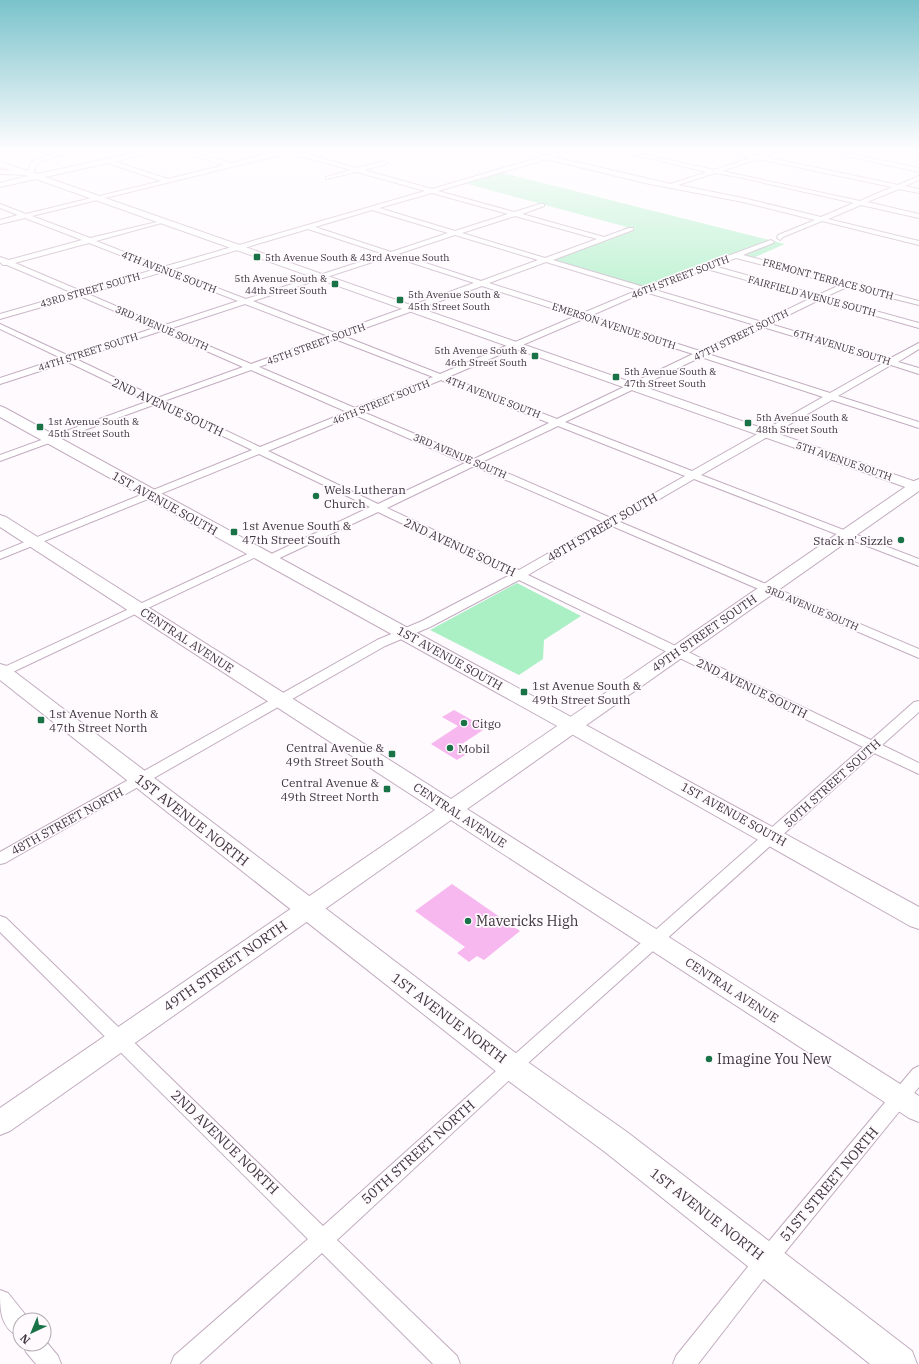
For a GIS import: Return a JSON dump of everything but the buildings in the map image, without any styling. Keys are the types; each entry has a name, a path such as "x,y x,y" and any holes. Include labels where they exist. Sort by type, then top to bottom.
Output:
{"main road":[{"name":"1ST AVENUE SOUTH","path":"0,411 262,557 772,836 919,919"},
{"name":"49TH STREET SOUTH","path":"450,809 846,534 918,486"},
{"name":"CENTRAL AVENUE","path":"0,520 909,1104"},
{"name":"1ST AVENUE NORTH","path":"1,672 306,909 512,1066 616,1142 899,1364"},
{"name":"49TH STREET NORTH","path":"0,1123 450,809"}],"street":[{"name":"4TH AVENUE SOUTH","path":"19,214 919,563"},
{"path":"0,222 35,214"},
{"name":"5TH AVENUE SOUTH","path":"143,214 918,486"},
{"name":"43RD STREET SOUTH","path":"0,317 354,214"},
{"name":"6TH AVENUE SOUTH","path":"392,214 919,370"},
{"path":"514,214 605,239"},
{"name":"44TH STREET SOUTH","path":"0,381 514,214"},
{"path":"799,214 919,242"},
{"path":"780,238 782,235 834,214"},
{"path":"909,214 919,216"},
{"path":"3,262 164,221"},
{"name":"EMERSON AVENUE SOUTH","path":"308,227 919,425"},
{"name":"45TH STREET SOUTH","path":"0,458 631,229"},
{"name":"46TH STREET SOUTH","path":"0,556 441,377 646,289 729,257 738,256 771,242"},
{"name":"FREMONT TERRACE SOUTH","path":"738,256 919,303"},
{"name":"3RD AVENUE SOUTH","path":"3,262 163,328 919,654"},
{"name":"FAIRFIELD AVENUE SOUTH","path":"706,266 919,326"},
{"name":"47TH STREET SOUTH","path":"1,672 139,609 377,508 847,284"},
{"name":"2ND AVENUE SOUTH","path":"0,326 519,575 919,770"},
{"name":"48TH STREET SOUTH","path":"280,700 381,643 405,634 519,575 919,346"},
{"name":"48TH STREET NORTH","path":"0,859 280,700"},
{"name":"50TH STREET SOUTH","path":"655,940 919,705"},
{"name":"2ND AVENUE NORTH","path":"0,922 449,1364"},
{"name":"50TH STREET NORTH","path":"182,1364 323,1239 512,1066 655,940"},
{"name":"51ST STREET NORTH","path":"684,1364 766,1260 909,1104 919,1074"},
{"path":"0,1300 12,1316"},
{"path":"40,1352 50,1364"}],"green space":[{"path":"578,214 664,214 785,244 753,258 743,256 775,242 770,241 646,287 553,260 635,229 631,228 607,237 627,227"},
{"path":"517,583 581,616 544,640 543,659 519,675 430,630"}],"place":[{"name":"5th Avenue South & 43rd Avenue South","path":"257,257"},
{"name":"5th Avenue South & 44th Street South","path":"335,284"},
{"name":"5th Avenue South & 45th Street South","path":"400,300"},
{"name":"5th Avenue South & 46th Street South","path":"535,356"},
{"name":"5th Avenue South & 47th Street South","path":"616,377"},
{"name":"5th Avenue South & 48th Street South","path":"748,423"},
{"name":"1st Avenue South & 45th Street South","path":"40,427"},
{"name":"Wels Lutheran Church","path":"316,496"},
{"name":"1st Avenue South & 47th Street South","path":"234,532"},
{"name":"Stack n' Sizzle","path":"901,540"},
{"name":"1st Avenue South & 49th Street South","path":"524,692"},
{"name":"1st Avenue North & 47th Street North","path":"41,720"},
{"name":"Citgo","path":"464,723"},
{"name":"Mobil","path":"450,748"},
{"name":"Central Avenue & 49th Street South","path":"392,754"},
{"name":"Central Avenue & 49th Street North","path":"387,789"},
{"name":"Mavericks High","path":"468,921"},
{"name":"Imagine You New","path":"709,1059"}]}
